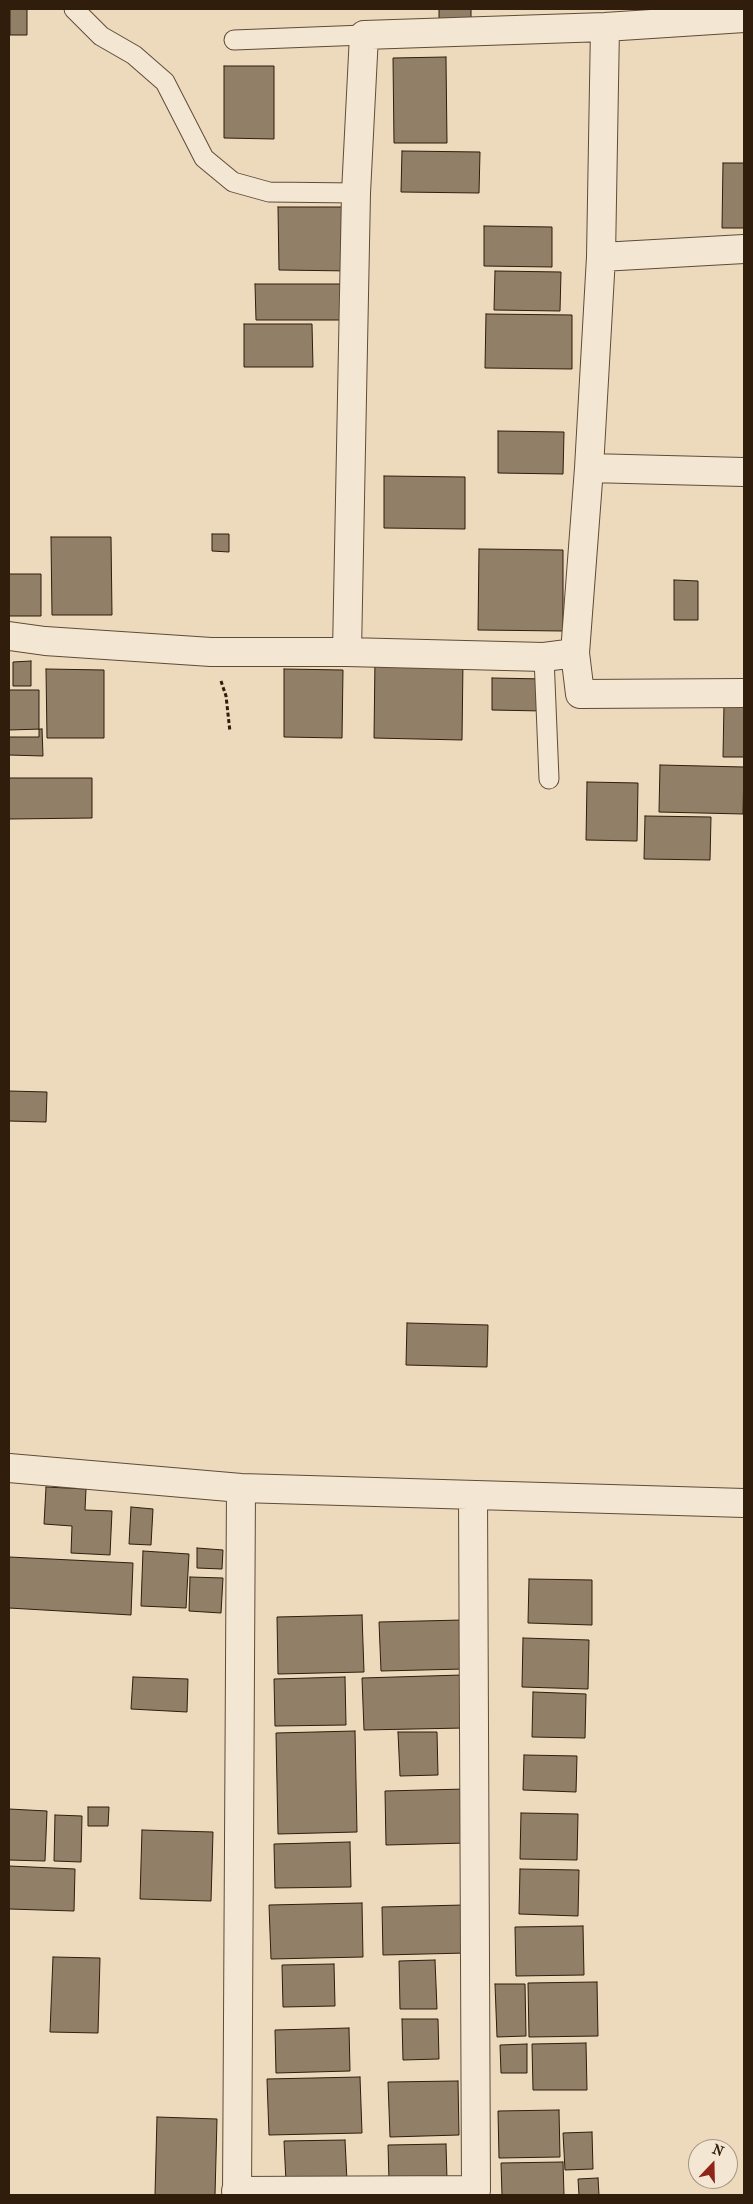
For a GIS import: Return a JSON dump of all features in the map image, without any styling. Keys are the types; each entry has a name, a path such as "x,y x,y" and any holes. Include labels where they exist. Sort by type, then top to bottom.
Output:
{"street":[{"path":"347,652 356,193 364,35 605,27 744,18"},
{"path":"605,27 601,257 589,468 574,653 580,694 744,693"},
{"path":"601,257 744,249"},
{"path":"589,468 744,472"},
{"path":"9,636 44,641 211,652 347,652 544,657 574,653"},
{"path":"9,1468 241,1488 744,1503"},
{"path":"241,1488 236,2193 476,2193 473,1495"}],"lane":[{"path":"74,9 101,36 134,55 165,82 204,158 233,182 269,192 356,193"},
{"path":"234,40 364,35"},
{"path":"544,657 549,779"}],"path":[{"path":"211,652 226,696 230,732"}],"building":[{"path":"10,9 27,9 27,35 10,35"},
{"path":"439,9 471,9 471,30 439,29"},
{"path":"446,57 447,143 394,143 393,58"},
{"path":"224,66 274,66 274,139 224,138"},
{"path":"402,151 480,152 479,193 401,192"},
{"path":"723,163 744,163 744,228 722,228"},
{"path":"278,207 351,207 351,271 279,270"},
{"path":"484,226 552,227 552,267 484,266"},
{"path":"495,271 561,272 560,311 494,310"},
{"path":"255,284 352,284 352,320 256,320"},
{"path":"486,314 572,315 572,369 485,368"},
{"path":"244,324 312,324 313,367 244,367"},
{"path":"498,431 564,432 563,474 498,473"},
{"path":"384,476 465,477 465,529 384,528"},
{"path":"212,534 229,534 229,552 212,551"},
{"path":"51,537 111,537 112,615 52,615"},
{"path":"479,549 563,550 563,631 478,630"},
{"path":"9,574 41,574 41,616 9,616"},
{"path":"674,580 698,581 698,620 674,620"},
{"path":"375,659 463,661 462,740 374,738"},
{"path":"31,661 31,686 13,686 13,662"},
{"path":"46,669 104,670 104,738 47,738"},
{"path":"284,669 343,670 342,738 284,737"},
{"path":"492,678 544,679 543,711 492,710"},
{"path":"9,690 39,690 39,737 9,737"},
{"path":"724,704 744,705 744,757 723,757"},
{"path":"42,729 43,756 9,755 9,730"},
{"path":"660,765 744,767 743,814 659,812"},
{"path":"9,778 92,778 92,818 9,819"},
{"path":"587,782 638,783 637,841 586,840"},
{"path":"645,816 711,817 710,860 644,859"},
{"path":"9,1091 47,1092 46,1122 9,1121"},
{"path":"407,1323 488,1325 487,1367 406,1365"},
{"path":"46,1487 86,1489 85,1510 112,1511 110,1555 71,1553 72,1526 44,1524"},
{"path":"131,1507 153,1509 151,1545 129,1544"},
{"path":"197,1548 223,1550 222,1569 197,1568"},
{"path":"143,1551 189,1554 186,1608 141,1606"},
{"path":"9,1557 133,1563 131,1615 9,1608"},
{"path":"190,1577 223,1578 221,1613 189,1611"},
{"path":"529,1579 592,1580 592,1625 528,1623"},
{"path":"362,1615 364,1672 278,1674 277,1617"},
{"path":"463,1620 464,1669 381,1671 379,1622"},
{"path":"523,1638 589,1640 588,1689 522,1687"},
{"path":"462,1675 464,1728 364,1730 362,1678"},
{"path":"133,1677 188,1679 187,1712 131,1709"},
{"path":"345,1677 346,1725 275,1726 274,1679"},
{"path":"533,1692 586,1694 585,1738 532,1737"},
{"path":"355,1731 357,1832 278,1834 276,1733"},
{"path":"398,1732 437,1732 438,1775 400,1776"},
{"path":"524,1755 577,1756 576,1792 523,1790"},
{"path":"466,1789 467,1843 386,1845 385,1791"},
{"path":"88,1807 109,1807 108,1826 88,1826"},
{"path":"9,1809 47,1811 45,1861 9,1860"},
{"path":"521,1813 578,1814 577,1860 520,1859"},
{"path":"55,1815 82,1816 81,1862 54,1861"},
{"path":"142,1830 213,1832 211,1901 140,1899"},
{"path":"350,1842 351,1887 275,1888 274,1844"},
{"path":"9,1866 75,1869 74,1911 9,1909"},
{"path":"520,1869 579,1870 578,1916 519,1914"},
{"path":"362,1903 363,1957 271,1959 269,1905"},
{"path":"464,1905 466,1953 383,1955 382,1907"},
{"path":"583,1926 584,1975 516,1976 515,1927"},
{"path":"53,1957 100,1958 98,2033 50,2032"},
{"path":"435,1960 437,2009 400,2009 399,1961"},
{"path":"334,1964 335,2006 283,2007 282,1965"},
{"path":"597,1982 598,2036 529,2037 528,1983"},
{"path":"495,1984 525,1984 526,2036 497,2037"},
{"path":"402,2019 438,2019 439,2059 403,2060"},
{"path":"349,2028 350,2071 276,2073 275,2030"},
{"path":"586,2043 587,2090 533,2090 532,2044"},
{"path":"527,2044 527,2073 501,2073 500,2045"},
{"path":"360,2077 362,2133 269,2135 267,2079"},
{"path":"458,2081 459,2135 390,2137 388,2082"},
{"path":"559,2110 560,2157 499,2158 498,2111"},
{"path":"157,2117 217,2119 215,2195 155,2195"},
{"path":"592,2132 593,2169 565,2170 563,2133"},
{"path":"345,2140 347,2181 286,2182 284,2141"},
{"path":"446,2144 447,2179 389,2181 388,2145"},
{"path":"563,2162 564,2195 502,2195 501,2163"},
{"path":"598,2178 599,2195 579,2195 578,2179"}]}
